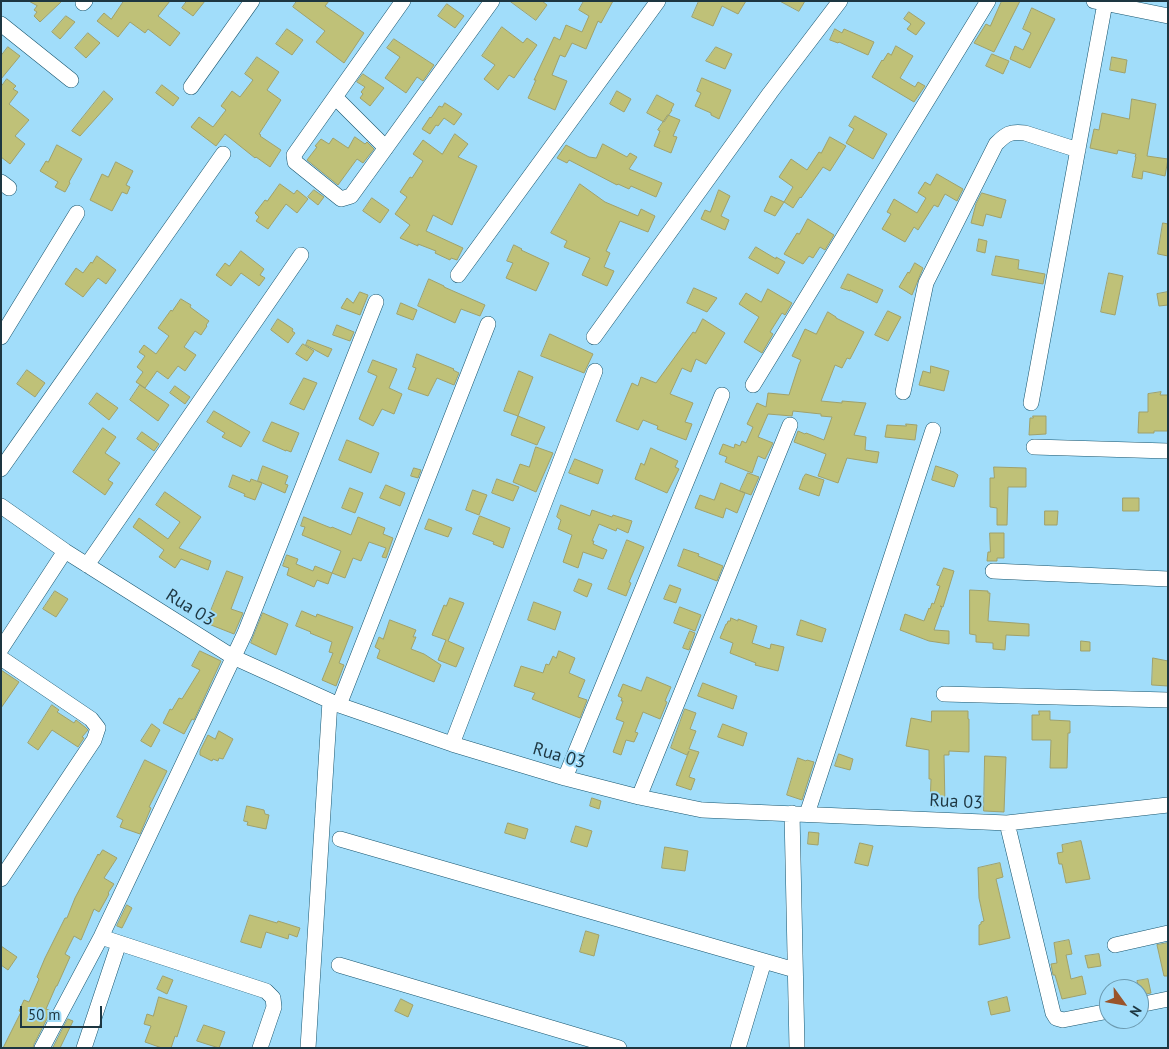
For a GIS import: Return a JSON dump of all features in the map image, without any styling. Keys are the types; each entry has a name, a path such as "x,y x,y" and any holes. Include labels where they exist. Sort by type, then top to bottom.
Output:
{"street":[{"path":"191,87 252,1"},
{"path":"403,1 294,155 295,162 341,199 351,196 492,1"},
{"path":"458,275 658,1"},
{"path":"594,337 770,93 840,1"},
{"path":"753,384 988,1"},
{"path":"1031,403 1078,150 1100,2 1168,16"},
{"path":"1,24 71,80"},
{"path":"335,98 386,148"},
{"path":"903,392 926,283 996,144 1006,135 1016,132 1025,133 1078,150"},
{"path":"1,469 223,154"},
{"path":"1,337 77,213"},
{"path":"87,565 301,255"},
{"path":"42,1048 101,937 245,633 376,302"},
{"path":"308,1048 334,703 488,324"},
{"path":"452,744 595,371"},
{"path":"565,778 722,395"},
{"path":"639,797 790,426"},
{"path":"807,814 933,430"},
{"path":"1034,447 1168,451"},
{"name":"Rua 03","path":"1,506 65,551 233,657 334,703 452,744 565,778 639,797 702,810 1007,823 1168,805"},
{"path":"1,649 65,551"},
{"path":"993,571 1168,579"},
{"path":"1,658 91,719 98,728 94,740 1,879"},
{"path":"944,694 1168,700"},
{"path":"792,813 797,1048"},
{"path":"1007,823 1053,1013 1056,1018 1063,1020 1099,1013"},
{"path":"340,839 795,970"},
{"path":"1115,945 1168,933"},
{"path":"101,937 266,992 273,998 274,1008 260,1048"},
{"path":"84,1048 119,943"},
{"path":"738,1048 764,961"},
{"path":"340,965 619,1048"},
{"path":"1149,1003 1168,999"}],"building":[{"path":"29,1 62,1 40,22 34,16 37,12 34,10 37,6"},
{"path":"124,1 170,1 158,16 180,33 170,46 148,29 145,33 130,22 118,37 97,21 104,13 111,19"},
{"path":"187,1 205,1 193,16 182,8"},
{"path":"297,1 329,1 325,6 364,33 344,63 316,42 325,31 293,7"},
{"path":"510,1 542,1 547,5 536,20"},
{"path":"584,1 613,1 601,23 598,21 586,49 572,43 565,57 560,55 552,75 567,81 555,110 528,98 536,80 534,80 554,37 560,40 566,25 582,32 589,16 579,10"},
{"path":"699,1 746,1 738,14 722,6 713,26 692,17"},
{"path":"780,1 805,1 799,11"},
{"path":"1002,1 1020,1 994,52 974,43 986,24 990,26"},
{"path":"447,4 464,16 455,28 438,16"},
{"path":"1032,8 1055,19 1030,68 1010,59 1015,46 1023,50 1031,33 1023,29"},
{"path":"909,12 925,23 916,35 907,29 911,24 904,19"},
{"path":"66,16 75,22 60,39 52,32"},
{"path":"502,27 523,43 527,38 537,45 514,78 509,75 498,90 484,79 495,65 482,56"},
{"path":"287,29 303,40 292,55 276,44"},
{"path":"835,29 842,33 844,29 874,42 868,55 830,40"},
{"path":"88,33 100,43 86,58 75,48"},
{"path":"394,39 434,65 423,81 417,77 406,93 385,78 400,57 387,48"},
{"path":"896,46 913,56 900,78 915,87 918,82 925,86 914,102 872,77 882,60 888,53 891,55"},
{"path":"8,47 20,56 1,79 1,56"},
{"path":"716,47 732,54 725,69 706,61"},
{"path":"992,54 1009,61 1003,74 986,66"},
{"path":"257,57 279,72 267,90 281,100 259,134 281,150 270,167 255,158 225,134 216,146 191,127 199,117 213,127 226,110 221,106 232,91 240,97 253,80 245,74"},
{"path":"1112,57 1127,60 1125,73 1110,70"},
{"path":"363,74 384,88 370,106 360,98 363,94 361,92 365,87 357,82"},
{"path":"702,78 731,90 719,119 695,106 701,93 697,91"},
{"path":"7,79 16,86 13,89 18,92 9,104 29,120 15,136 25,144 10,164 1,157 1,87"},
{"path":"162,85 179,98 173,106 156,93"},
{"path":"104,91 113,99 80,136 72,131"},
{"path":"617,91 631,99 624,112 610,104"},
{"path":"657,95 674,104 664,122 647,113"},
{"path":"1132,99 1156,104 1147,156 1168,159 1165,176 1143,171 1142,179 1132,177 1136,154 1118,150 1117,154 1090,148 1094,129 1099,130 1102,113 1129,119"},
{"path":"445,103 462,114 454,125 444,118 430,134 422,129 439,106 442,107"},
{"path":"668,115 680,120 673,136 677,137 671,153 654,146 660,131 658,130"},
{"path":"855,116 887,134 873,159 846,143 854,129 849,126"},
{"path":"455,134 468,144 458,157 477,166 452,225 433,215 426,231 463,248 457,260 451,258 450,260 435,253 436,251 400,238 410,225 395,214 407,197 400,192 423,161 413,154 423,140 442,154"},
{"path":"355,137 365,144 367,142 374,149 363,163 357,159 338,185 307,160 321,139 329,144 333,138 348,148"},
{"path":"830,137 846,146 830,171 823,167 793,208 784,202 793,187 779,177 791,159 807,170 819,152 821,153"},
{"path":"603,144 627,157 630,153 637,157 629,169 662,183 656,197 631,186 629,189 617,185 569,160 567,163 557,158 566,145 589,157 596,158"},
{"path":"57,145 82,159 65,192 55,187 58,182 40,171 46,161 48,162"},
{"path":"116,162 133,171 126,185 130,187 127,194 122,192 112,211 90,200 102,174 108,177"},
{"path":"937,174 963,189 957,201 945,194 938,207 934,205 918,230 914,227 905,242 882,229 891,214 887,212 894,199 917,213 926,198 918,193 925,182 930,185"},
{"path":"280,184 294,194 297,190 308,199 297,213 286,204 268,229 256,221 259,217 255,213"},
{"path":"580,184 605,202 638,216 641,209 655,216 648,232 620,221 606,251 610,253 604,267 614,271 607,286 582,275 590,258 564,247 567,241 551,233"},
{"path":"314,190 324,197 318,205 308,197"},
{"path":"719,190 730,196 721,216 729,220 725,230 701,219 705,210 710,212"},
{"path":"982,193 1006,200 1001,218 986,214 983,226 971,223 976,204"},
{"path":"771,196 784,202 775,216 764,211"},
{"path":"372,198 389,210 380,223 363,211"},
{"path":"808,219 834,235 825,250 820,247 813,258 809,256 803,264 784,254"},
{"path":"1163,223 1168,224 1168,256 1158,254"},
{"path":"979,239 987,241 985,253 977,251"},
{"path":"514,245 549,263 536,291 506,278 513,263 507,261"},
{"path":"756,247 785,262 778,274 749,258"},
{"path":"241,251 264,269 260,275 265,278 259,286 241,273 231,286 216,275 225,263 229,266"},
{"path":"97,256 116,270 106,284 98,278 83,297 65,284 76,268 83,273"},
{"path":"996,256 1019,260 1018,269 1045,274 1043,284 992,275"},
{"path":"915,263 923,268 912,295 899,287"},
{"path":"1109,273 1123,276 1115,315 1101,312"},
{"path":"848,274 883,290 877,303 850,290 841,288"},
{"path":"429,279 485,305 480,316 461,309 455,323 418,306"},
{"path":"694,288 717,298 707,312 687,303"},
{"path":"768,289 792,303 785,315 782,313 770,332 773,334 762,353 744,342 759,317 739,304 746,293 761,302"},
{"path":"360,292 368,295 360,315 341,308 347,298 353,303"},
{"path":"1168,292 1168,305 1159,306 1157,294"},
{"path":"181,299 209,321 201,335 195,331 184,347 196,355 185,371 178,366 168,379 157,371 145,388 136,382 143,372 137,367 145,356 139,352 144,345 156,354 169,336 158,328"},
{"path":"401,303 417,310 413,320 397,314"},
{"path":"888,311 901,317 888,341 875,335"},
{"path":"828,312 864,332 850,359 847,358 842,368 835,365 821,401 866,403 854,435 866,437 865,450 879,452 877,463 847,458 838,483 818,476 826,454 794,442 798,431 824,440 832,417 793,411 792,416 768,414 758,437 773,443 765,459 758,456 752,473 725,462 727,457 719,454 723,444 734,448 735,444 740,446 742,441 746,443 753,427 747,424 757,403 766,407 768,393 789,395 801,360 792,356 805,329 816,334"},
{"path":"278,319 293,329 292,331 295,333 288,343 271,330"},
{"path":"703,319 725,333 706,364 696,359 691,372 682,368 670,394 693,403 685,422 692,424 686,440 657,429 658,426 643,420 638,430 616,421 632,383 638,386 641,377 656,383 693,332 695,333"},
{"path":"337,325 354,332 350,341 333,335"},
{"path":"550,334 593,354 584,373 541,356"},
{"path":"308,340 332,349 328,357 306,345"},
{"path":"303,344 314,351 307,361 296,354"},
{"path":"417,354 454,369 459,373 454,385 437,378 428,396 408,389 416,368 413,367"},
{"path":"373,360 397,369 389,388 402,394 394,414 382,409 373,426 359,419 377,376 368,372"},
{"path":"931,366 949,371 944,391 919,385 923,371 930,373"},
{"path":"27,370 45,383 35,397 17,384"},
{"path":"519,371 533,377 518,416 504,411"},
{"path":"304,378 317,383 304,410 290,404"},
{"path":"140,385 169,405 158,421 130,400"},
{"path":"175,386 190,397 185,404 170,393"},
{"path":"1161,392 1160,395 1168,395 1168,431 1138,433 1139,412 1148,412 1148,394"},
{"path":"97,393 118,408 109,420 89,404"},
{"path":"214,411 250,432 241,447 222,437 225,433 207,422"},
{"path":"518,416 545,427 537,445 511,435"},
{"path":"1033,416 1046,416 1046,434 1029,435 1030,418 1033,418"},
{"path":"272,422 299,433 291,452 263,441"},
{"path":"906,424 917,425 915,440 885,437 887,425 906,426"},
{"path":"103,428 116,437 105,453 120,463 108,480 113,483 105,495 73,472"},
{"path":"142,432 159,444 154,451 137,439"},
{"path":"347,440 379,453 371,473 339,460"},
{"path":"536,447 553,453 536,492 513,482 520,464 529,467"},
{"path":"651,448 678,461 675,467 679,469 667,493 635,479 641,463 644,465"},
{"path":"575,459 603,470 598,484 569,473"},
{"path":"263,466 288,476 285,484 288,485 285,493 258,481"},
{"path":"936,466 958,475 954,487 932,480"},
{"path":"994,467 1026,468 1026,487 1008,487 1007,525 997,525 997,508 990,507 990,478 994,478"},
{"path":"414,468 421,470 418,478 411,476"},
{"path":"748,473 759,477 751,495 740,491"},
{"path":"806,474 824,480 819,496 799,489"},
{"path":"233,475 250,482 251,479 262,483 255,500 229,487"},
{"path":"497,479 519,487 513,501 492,493"},
{"path":"721,483 745,493 737,513 726,508 723,518 695,508 700,495 714,500"},
{"path":"386,485 405,493 400,506 380,498"},
{"path":"350,488 363,493 355,513 342,508"},
{"path":"473,490 487,495 479,515 466,510"},
{"path":"165,492 201,517 179,548 211,561 208,570 181,559 175,568 159,557 164,550 133,527 139,518 168,539 180,522 156,505"},
{"path":"1123,498 1139,498 1139,511 1123,511"},
{"path":"561,505 590,516 592,510 632,521 628,533 617,528 616,531 599,524 592,541 594,541 593,544 607,550 603,559 583,552 578,568 563,562 572,535 558,529 561,520 557,517"},
{"path":"1045,511 1058,511 1057,525 1045,525"},
{"path":"480,516 510,528 503,548 493,544 494,542 473,534"},
{"path":"304,517 351,535 358,517 385,528 383,534 393,538 386,558 382,557 386,548 369,542 361,561 353,558 345,578 332,573 341,551 302,535 305,527 301,526"},
{"path":"429,519 452,528 448,537 425,529"},
{"path":"990,533 1004,533 1004,558 997,558 997,561 987,561 988,552 990,552"},
{"path":"627,540 644,547 629,582 631,583 626,596 608,589"},
{"path":"684,549 723,566 717,581 678,566"},
{"path":"287,555 298,559 296,564 313,571 315,566 332,573 328,584 317,580 314,587 287,575 289,568 283,566"},
{"path":"944,568 954,571 943,607 940,606 942,607 934,630 949,631 949,644 929,641 900,630 905,614 924,621 929,608 932,603 934,604 940,586 937,585"},
{"path":"227,571 243,577 231,609 243,613 234,634 206,623"},
{"path":"579,579 592,584 587,597 574,591"},
{"path":"670,585 681,589 676,603 664,599"},
{"path":"970,590 988,591 990,593 988,621 1029,624 1029,636 1006,635 1005,650 993,649 993,643 976,642 976,635 970,634"},
{"path":"55,591 68,599 56,617 43,609"},
{"path":"450,598 464,603 448,641 464,648 456,667 438,660 446,640 432,635 444,605 446,606"},
{"path":"534,602 561,612 555,630 528,620"},
{"path":"680,607 701,615 695,631 674,623"},
{"path":"302,611 316,617 317,614 353,627 339,663 344,665 336,686 322,680 333,653 329,652 332,642 296,626"},
{"path":"263,613 288,624 276,655 251,643"},
{"path":"731,618 757,626 752,643 770,649 771,644 784,647 778,671 755,665 756,663 730,653 733,643 720,638"},
{"path":"390,620 416,630 413,637 416,637 411,649 424,654 441,665 434,682 377,658 380,650 375,647 379,637 383,639"},
{"path":"801,620 826,629 822,642 797,635"},
{"path":"690,631 695,633 689,650 683,648"},
{"path":"1081,641 1090,642 1090,651 1081,651"},
{"path":"200,651 221,661 194,720 192,719 184,734 163,723 170,709 172,710 179,698 182,699 200,670 192,666"},
{"path":"559,651 575,658 569,673 585,680 578,697 587,700 580,718 532,699 535,693 514,686 521,666 543,673 546,664 549,665 553,656 556,658"},
{"path":"1153,658 1168,661 1168,686 1152,685"},
{"path":"1,670 19,682 1,708"},
{"path":"647,677 671,687 660,719 643,712 635,732 638,733 634,742 626,740 621,755 613,752 624,722 616,719 623,701 618,696 623,684 641,691"},
{"path":"703,683 737,696 733,709 698,696"},
{"path":"52,705 59,710 57,712 74,723 76,720 88,730 82,737 84,738 78,747 52,730 38,750 28,743"},
{"path":"685,709 696,713 690,729 696,731 689,749 699,752 689,777 695,779 691,790 676,785 689,751 687,755 671,748"},
{"path":"932,711 968,711 969,752 949,751 949,755 944,755 945,806 930,806 929,750 906,746 911,718 931,722"},
{"path":"1039,711 1050,711 1050,720 1070,721 1067,768 1050,768 1051,740 1032,740 1032,715 1039,715"},
{"path":"152,724 160,730 151,747 141,741"},
{"path":"723,724 747,733 743,746 718,737"},
{"path":"219,731 233,739 223,759 219,758 218,761 213,759 212,761 200,755 200,751 208,735 215,739"},
{"path":"839,754 853,759 850,770 835,766"},
{"path":"985,756 1006,757 1004,812 984,811"},
{"path":"798,758 814,762 802,800 787,795"},
{"path":"145,760 167,771 149,807 151,808 140,834 120,827 123,820 117,817"},
{"path":"592,798 601,801 599,809 590,806"},
{"path":"247,806 264,810 265,814 269,815 266,829 247,825 248,822 244,821"},
{"path":"508,823 528,829 525,839 505,833"},
{"path":"576,826 592,831 587,847 571,842"},
{"path":"809,832 819,833 818,845 808,844"},
{"path":"1081,841 1090,879 1066,883 1062,864 1059,864 1057,853 1063,852 1062,845"},
{"path":"860,843 873,846 868,866 855,863"},
{"path":"665,847 688,851 685,871 662,868"},
{"path":"103,850 117,858 104,878 114,884 99,912 94,909 81,940 74,936 65,954 70,957 46,1009 51,1011 33,1048 3,1048 21,1012 19,1011 24,1000 29,1002 39,979 37,977 45,958 65,918 67,918 75,898 98,854"},
{"path":"1000,863 1003,877 996,879 1010,938 979,945 979,925 984,921 979,898 978,868"},
{"path":"127,905 132,908 122,928 117,926"},
{"path":"250,915 300,928 297,937 289,934 288,939 266,932 261,948 241,942"},
{"path":"586,931 599,935 594,956 580,952"},
{"path":"1069,940 1072,954 1066,955 1071,979 1082,976 1086,994 1062,999 1051,964 1057,963 1054,943"},
{"path":"1168,943 1168,976 1164,976 1157,945"},
{"path":"1,946 17,957 8,970 1,965"},
{"path":"1099,954 1101,966 1088,968 1085,956"},
{"path":"163,976 173,980 167,994 157,989"},
{"path":"159,997 187,1006 177,1037 175,1036 171,1048 162,1048 145,1042 151,1026 144,1024 147,1014 153,1016"},
{"path":"1007,997 1010,1011 991,1015 988,1002"},
{"path":"401,999 413,1005 408,1017 395,1011"},
{"path":"68,1019 73,1021 60,1048 53,1048"},
{"path":"204,1025 225,1032 219,1048 197,1041"}]}
